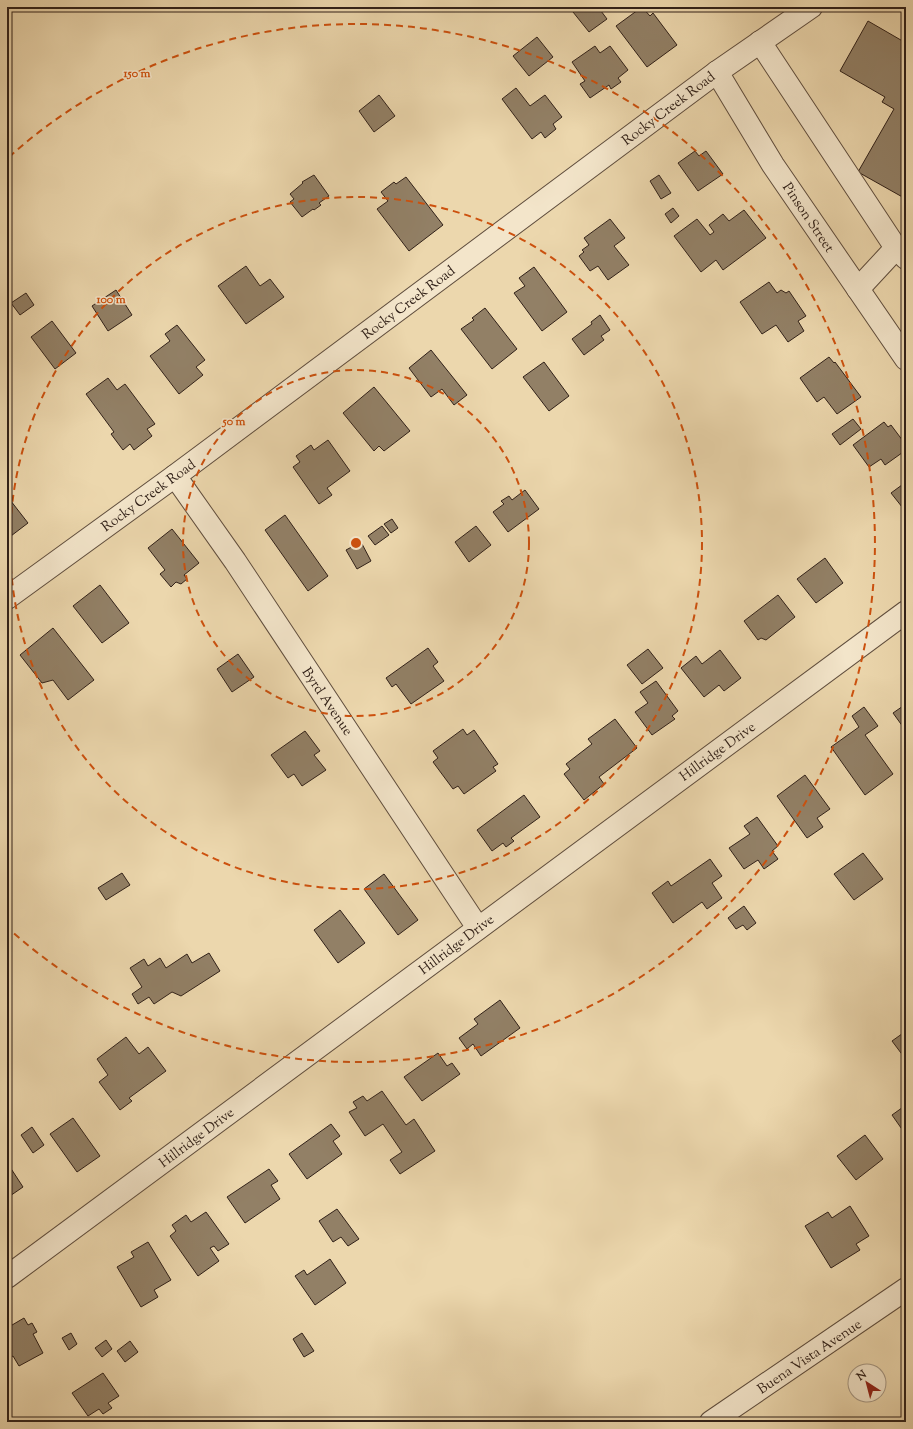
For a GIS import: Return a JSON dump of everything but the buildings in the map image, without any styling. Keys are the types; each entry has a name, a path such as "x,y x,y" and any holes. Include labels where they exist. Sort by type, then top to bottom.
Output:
{"street":[{"name":"Rocky Creek Road","path":"7,598 175,476 717,72 811,7"},
{"path":"760,42 901,254 858,289"},
{"name":"Pinson Street","path":"717,72 773,165 906,359"},
{"name":"Byrd Avenue","path":"175,476 235,561 478,928"},
{"name":"Hillridge Drive","path":"7,1277 906,612"},
{"name":"Buena Vista Avenue","path":"711,1422 906,1289"}]}
